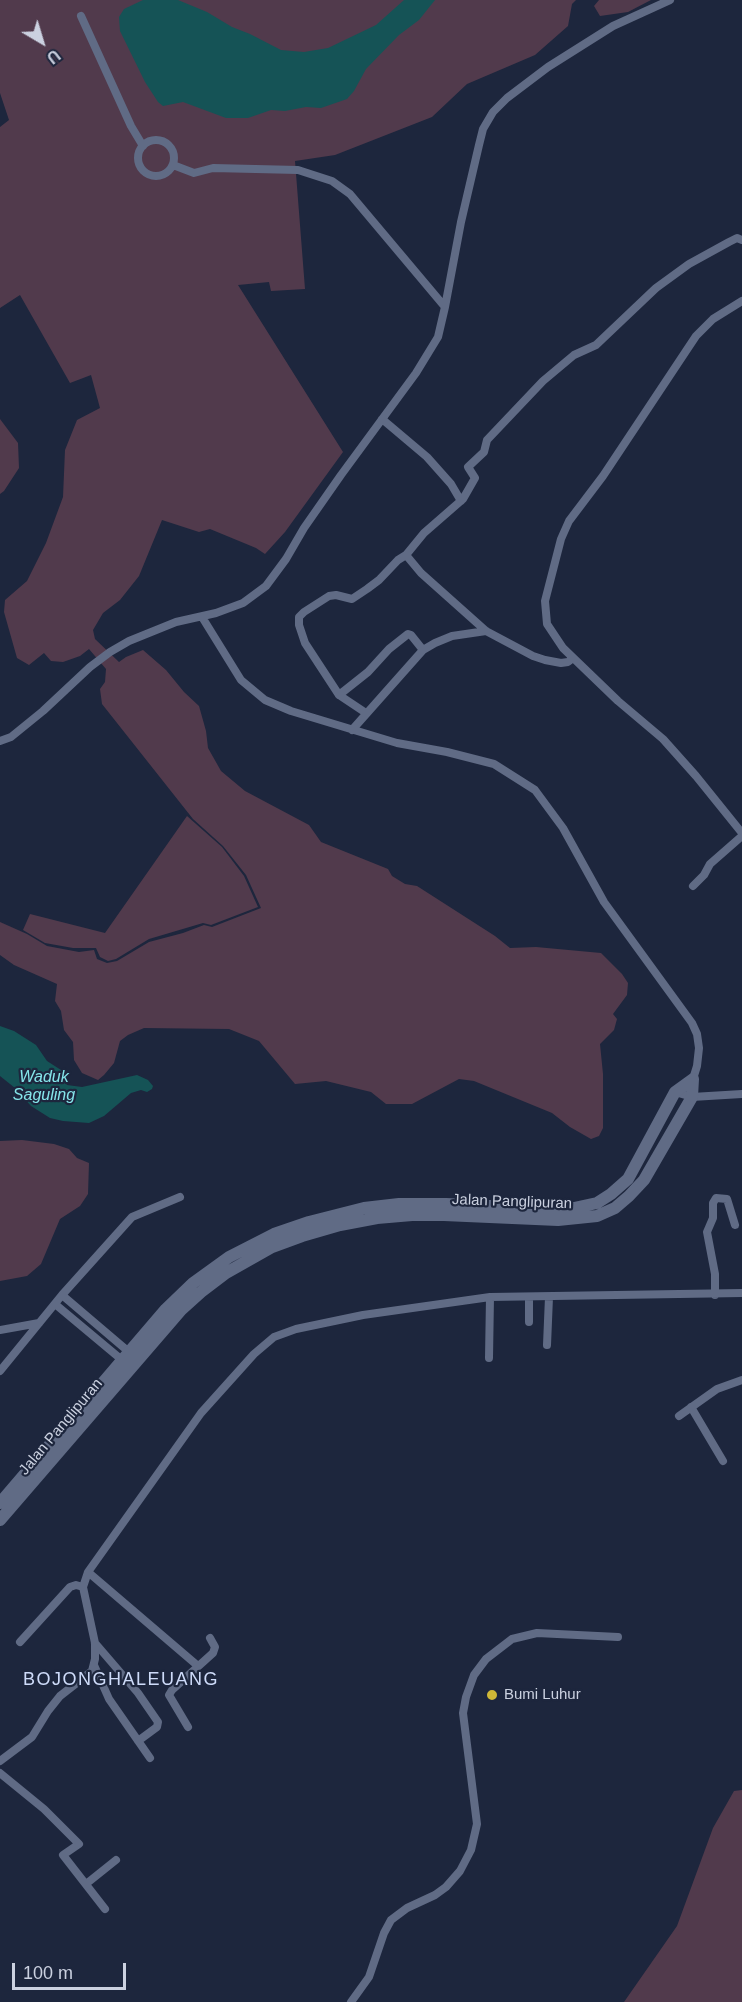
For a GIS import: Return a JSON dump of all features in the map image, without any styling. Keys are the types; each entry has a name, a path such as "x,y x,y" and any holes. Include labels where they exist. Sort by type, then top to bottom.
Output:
{"main road":[{"name":"Jalan Panglipuran","path":"0,1503 45,1459 181,1310 226,1273 272,1247 340,1225 445,1209 555,1209 597,1203 628,1179 675,1092 693,1079"},
{"name":"Jalan Panglipuran","path":"0,1520 126,1356 166,1309 193,1283 229,1257 249,1245 309,1222 343,1212 381,1206 569,1220 597,1216 615,1208 630,1197 644,1180 692,1097 693,1079"}],"street":[{"path":"0,741 11,737 90,667 129,640 176,622 202,617 243,603 266,586 286,560 304,528 341,475 416,373 438,337 479,144 483,129 493,112 507,98 548,67 613,26 670,0"},
{"path":"81,16 130,126 143,146"},
{"path":"151,141 165,142 173,152 172,165 167,172 159,176 142,169 138,160 143,146 151,141"},
{"path":"172,165 194,173 213,168 298,170 332,181 350,194 445,307"},
{"path":"366,713 339,695 305,643 299,618 304,612 329,596 336,594 352,599 379,580 406,555 424,533 461,501 475,478 468,467 484,452 487,440 543,381 574,355 596,345 656,288 689,264 737,238 742,240"},
{"path":"693,886 714,860 742,835 682,759 573,658 554,636 546,614 546,590 564,531 609,468 696,336 713,319 742,301"},
{"path":"382,418 427,457 451,484 461,501"},
{"path":"406,555 421,573 486,631 533,656 561,663 573,658"},
{"path":"202,617 241,680 265,700 291,711 397,743 494,764 534,790 563,828 604,902 692,1023 697,1034 699,1048 693,1079"},
{"path":"352,730 423,650 452,636 486,631"},
{"path":"339,695 368,672 389,649 408,634 423,650"},
{"path":"675,1092 692,1097 742,1094"},
{"path":"0,1371 62,1295 132,1217 180,1197"},
{"path":"715,1295 715,1274 707,1232 712,1218 713,1203 717,1198 727,1199 735,1226"},
{"path":"150,1758 109,1699 94,1665 95,1643 83,1587 88,1572 201,1413 254,1354 274,1337 296,1329 363,1315 490,1297 742,1293"},
{"path":"62,1295 126,1356"},
{"path":"489,1358 490,1297"},
{"path":"529,1297 529,1322"},
{"path":"547,1345 549,1297"},
{"path":"55,1304 126,1356"},
{"path":"0,1330 39,1323"},
{"path":"679,1416 717,1389 742,1380"},
{"path":"691,1407 723,1461"},
{"path":"88,1572 198,1666"},
{"path":"20,1642 70,1587 76,1585 83,1587"},
{"path":"351,2002 369,1977 384,1933 391,1920 400,1912 446,1887 460,1871 471,1850 477,1824 463,1713 466,1696 474,1675 486,1659 512,1639 537,1633 618,1637"},
{"path":"188,1726 169,1695 215,1650 210,1638"},
{"path":"95,1643 138,1693 158,1722 157,1727 138,1741"},
{"path":"0,1761 32,1737 60,1696 87,1676 94,1665"},
{"path":"0,1773 44,1809 79,1844 63,1855 105,1909"},
{"path":"86,1884 116,1860"}],"shaded area":[{"path":"0,0 576,0 572,4 568,26 535,55 467,84 432,117 335,155 295,161 305,289 271,291 269,282 238,285 343,452 285,532 265,554 210,529 199,532 162,520 139,576 120,600 103,613 93,630 95,639 119,662 143,650 166,670 199,706 208,748 221,771 245,791 309,825 321,842 388,869 392,876 405,884 417,886 510,948 536,947 601,953 622,974 628,983 627,995 613,1014 617,1019 614,1030 600,1044 603,1074 603,1128 599,1136 591,1139 552,1113 474,1081 459,1079 412,1104 386,1104 371,1092 326,1081 295,1084 259,1041 229,1029 144,1028 120,1041 114,1063 98,1080 82,1073 74,1060 73,1042 64,1030 61,1011 55,1001 57,984 14,965 0,955 0,922 47,946 79,952 94,950 97,959 107,963 117,961 149,942 204,925 212,927 261,908 246,875 223,846 193,819 102,704 100,689 105,682 106,669 89,649 80,656 63,662 51,661 44,653 29,665 17,658 4,612 5,600 27,581 46,543 63,497 65,450 77,420 100,408 91,375 70,383 20,295 0,308 0,127 9,120 0,93"},
{"path":"599,0 651,0 628,12 600,16 594,6"},
{"path":"0,419 18,443 19,468 0,494"},
{"path":"187,816 222,847 244,876 258,907 211,925 203,923 149,939 116,959 108,961 100,957 96,948 73,948 45,943 23,930 30,914 105,933"},
{"path":"22,1140 54,1144 69,1149 77,1158 89,1163 88,1194 80,1206 60,1219 41,1264 27,1276 0,1281 0,1141"},
{"path":"742,1790 742,2002 624,2002 677,1926 713,1828 734,1791"}],"water":[{"path":"143,0 178,0 207,12 232,27 281,50 304,52 328,48 376,25 404,0 435,0 419,20 399,35 366,69 347,99 321,108 271,110 248,118 226,118 183,102 163,106 158,102 145,82 120,31 119,17 124,9"},
{"name":"Waduk Saguling","path":"0,1026 14,1031 36,1045 47,1061 61,1070 67,1085 82,1087 137,1075 148,1080 153,1086 152,1089 147,1092 141,1090 131,1093 104,1116 89,1123 50,1118 31,1106 15,1088 0,1076"}],"place":[{"name":"Bumi Luhur","path":"492,1695"}],"district":[{"name":"BOJONGHALEUANG","path":"121,1680"}]}
